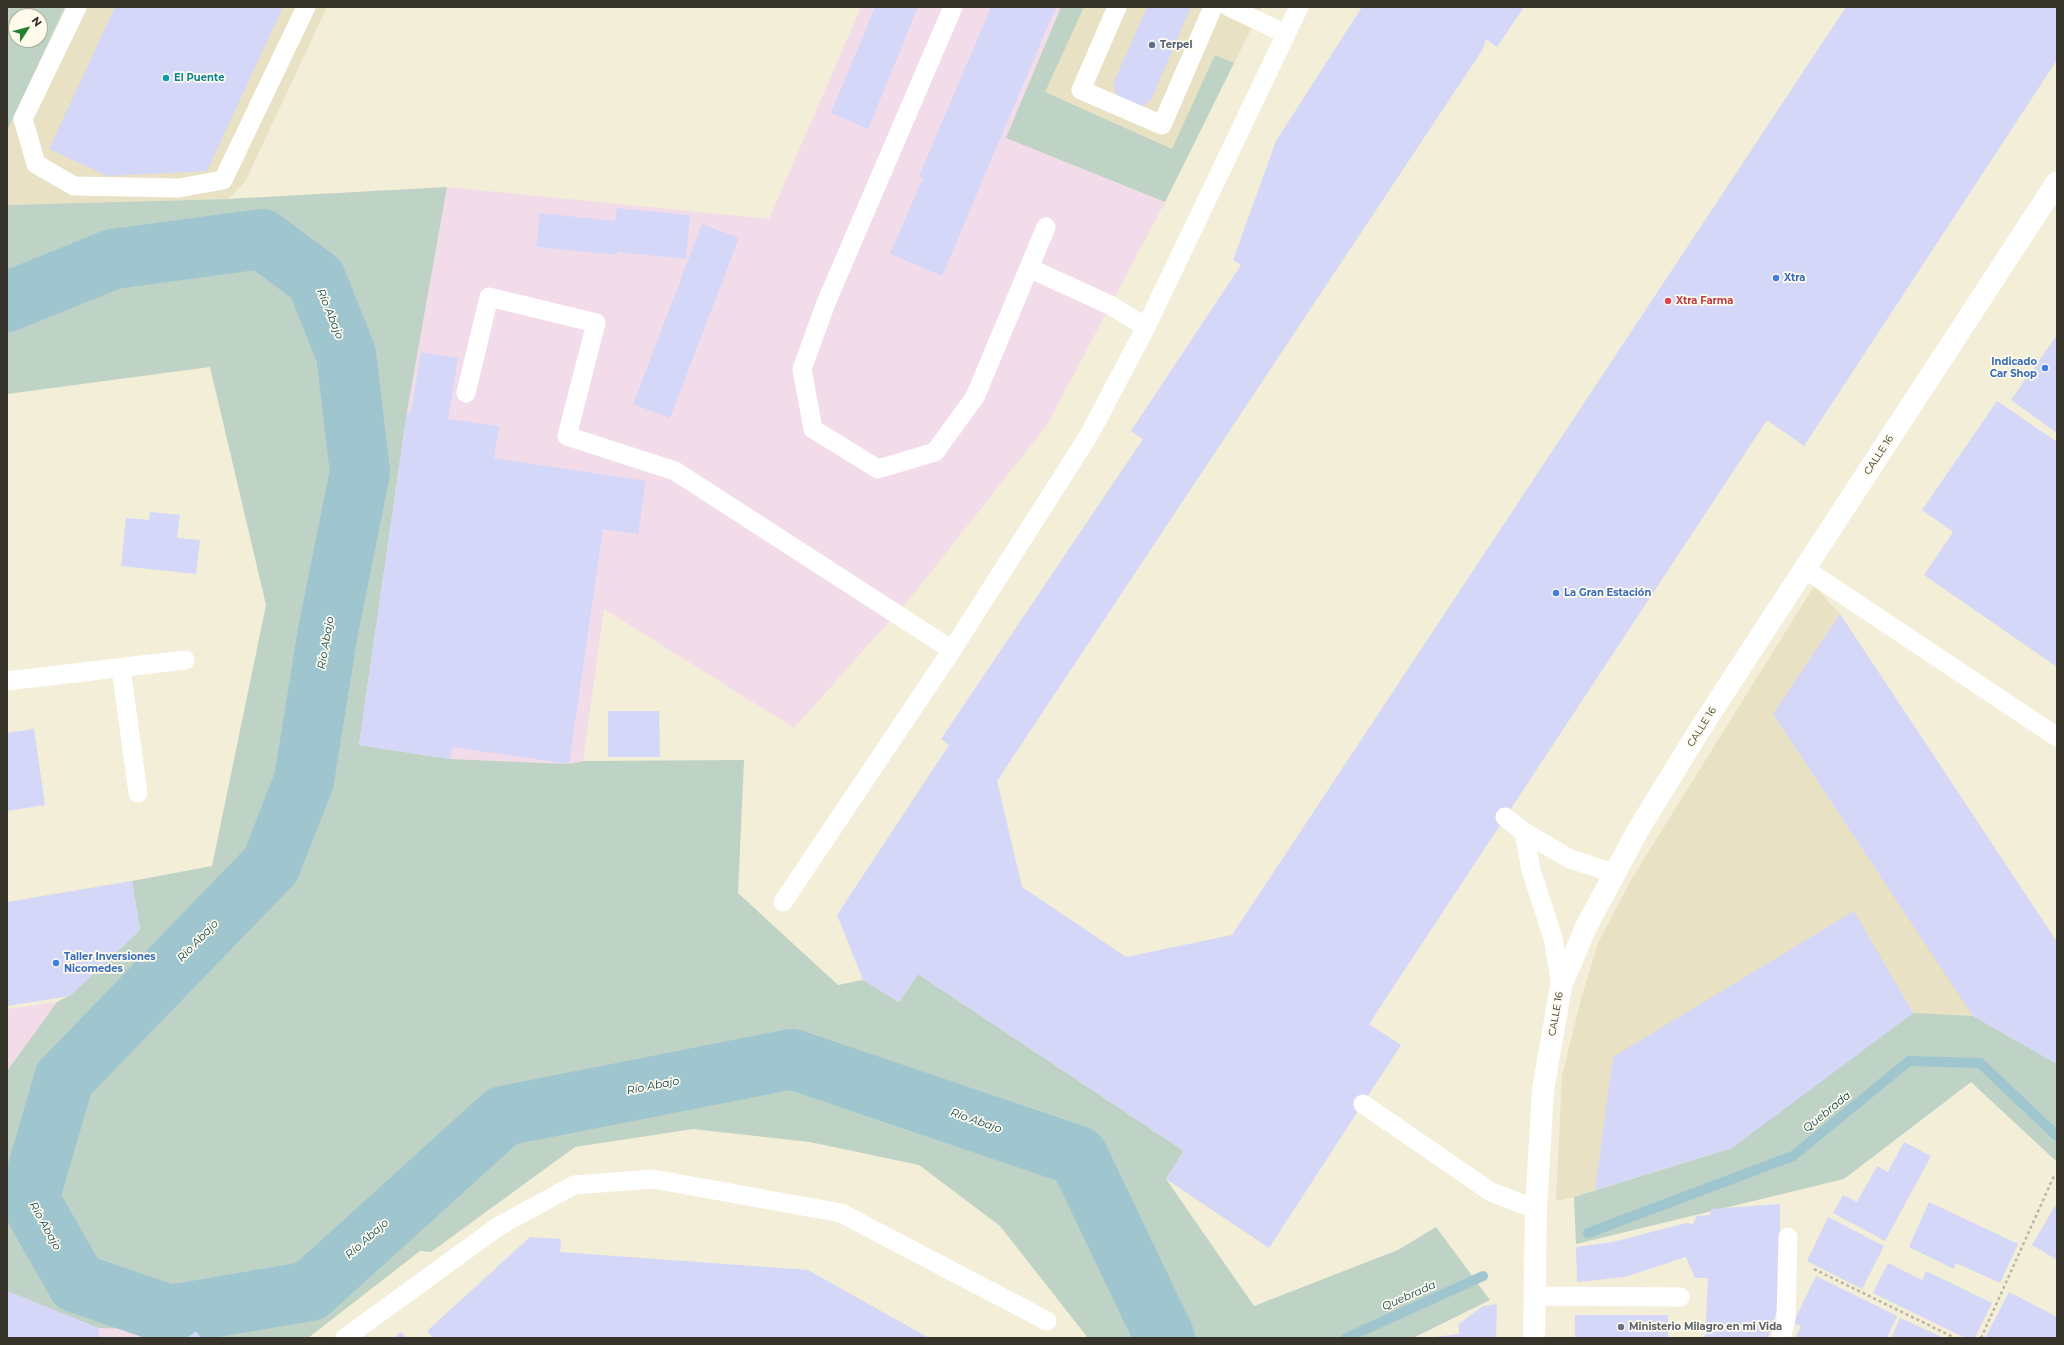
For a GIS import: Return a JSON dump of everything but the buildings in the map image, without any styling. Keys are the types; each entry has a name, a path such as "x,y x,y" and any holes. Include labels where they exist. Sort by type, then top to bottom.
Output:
{"main road":[{"name":"CALLE 16","path":"1534,1338 1536,1210 1543,1090 1561,986 1586,927 1614,873 1702,726 2057,182"}],"lane":[{"path":"77,7 23,119 36,164 74,186 179,188 223,180 306,7"},
{"path":"953,7 826,303 802,369 813,429 878,469 935,452 975,397 1046,227"},
{"path":"1117,7 1081,90 1162,125 1213,7"},
{"path":"1229,7 1286,34"},
{"path":"783,902 952,650 1089,435 1146,328 1299,7"},
{"path":"1029,268 1110,305 1146,328"},
{"path":"466,393 489,297 596,323 567,436 675,471 952,650"},
{"path":"1805,569 2057,737"},
{"path":"7,681 185,660"},
{"path":"121,668 138,793"},
{"path":"1506,817 1524,832 1570,859 1614,873"},
{"path":"1524,832 1531,870 1553,938 1561,986"},
{"path":"1363,1104 1491,1192 1536,1210"},
{"path":"345,1338 499,1226 574,1185 653,1179 841,1213 1047,1321"},
{"path":"1781,1338 1786,1319 1788,1237"},
{"path":"1535,1296 1680,1297"}],"path":[{"path":"1981,1338 2054,1176"},
{"path":"1788,1256 1955,1338"}],"shaded area":[{"path":"65,7 327,7 245,182 228,199 7,205 7,131 46,48 48,48 48,43"},
{"path":"861,7 1061,7 1006,138 1165,202 1047,425 912,596 794,728 604,609 583,761 569,764 450,759 359,745 407,412 447,187 769,219"},
{"path":"1061,7 1262,7 1165,202 1006,138"},
{"path":"1814,586 1840,614 2057,942 2057,1064 1973,1016 1732,1148 1574,1197 1556,1201 1562,1076 1581,999 1598,943 1631,880"},
{"path":"57,1002 7,1071 7,1009"},
{"path":"7,1291 98,1328 196,1331 201,1338 7,1338"}],"green space":[{"path":"7,7 65,7 48,43 48,8 8,8 8,48 46,48 7,131"},
{"path":"1061,7 1084,7 1045,92 1172,149 1215,55 1234,63 1165,202 1006,138"},
{"path":"447,187 407,412 359,745 450,759 569,764 583,761 744,760 738,893 838,985 863,980 899,1002 918,974 1184,1151 1166,1179 1254,1306 1398,1250 1436,1227 1490,1300 1413,1338 1088,1338 1000,1226 919,1165 810,1142 693,1129 575,1147 431,1252 420,1251 308,1338 201,1338 196,1331 98,1328 7,1291 7,1071 57,1002 70,995 140,930 132,881 212,866 266,605 210,367 7,394 7,205 228,199"},
{"path":"1913,1013 1973,1016 2057,1064 2057,1162 1971,1082 1844,1179 1576,1244 1574,1197 1732,1148"}],"waterway":[{"name":"Río Abajo","path":"7,302 113,259 262,239 316,279 346,354 360,472 328,631 304,780 271,865 64,1079 29,1199 77,1283 170,1315 310,1291 503,1116 792,1059 1078,1156 1165,1338"},
{"name":"Quebrada","path":"1588,1233 1793,1156 1909,1061 1980,1063 2057,1136"},
{"name":"Quebrada","path":"1346,1338 1483,1276"}],"place":[{"name":"Terpel","path":"1152,45"},
{"name":"El Puente","path":"166,78"},
{"name":"Xtra","path":"1776,278"},
{"name":"Xtra Farma","path":"1668,301"},
{"name":"Indicado Car Shop","path":"2045,368"},
{"name":"La Gran Estación","path":"1556,593"},
{"name":"Taller Inversiones Nicomedes","path":"56,963"},
{"name":"Ministerio Milagro en mi Vida","path":"1621,1327"}]}
